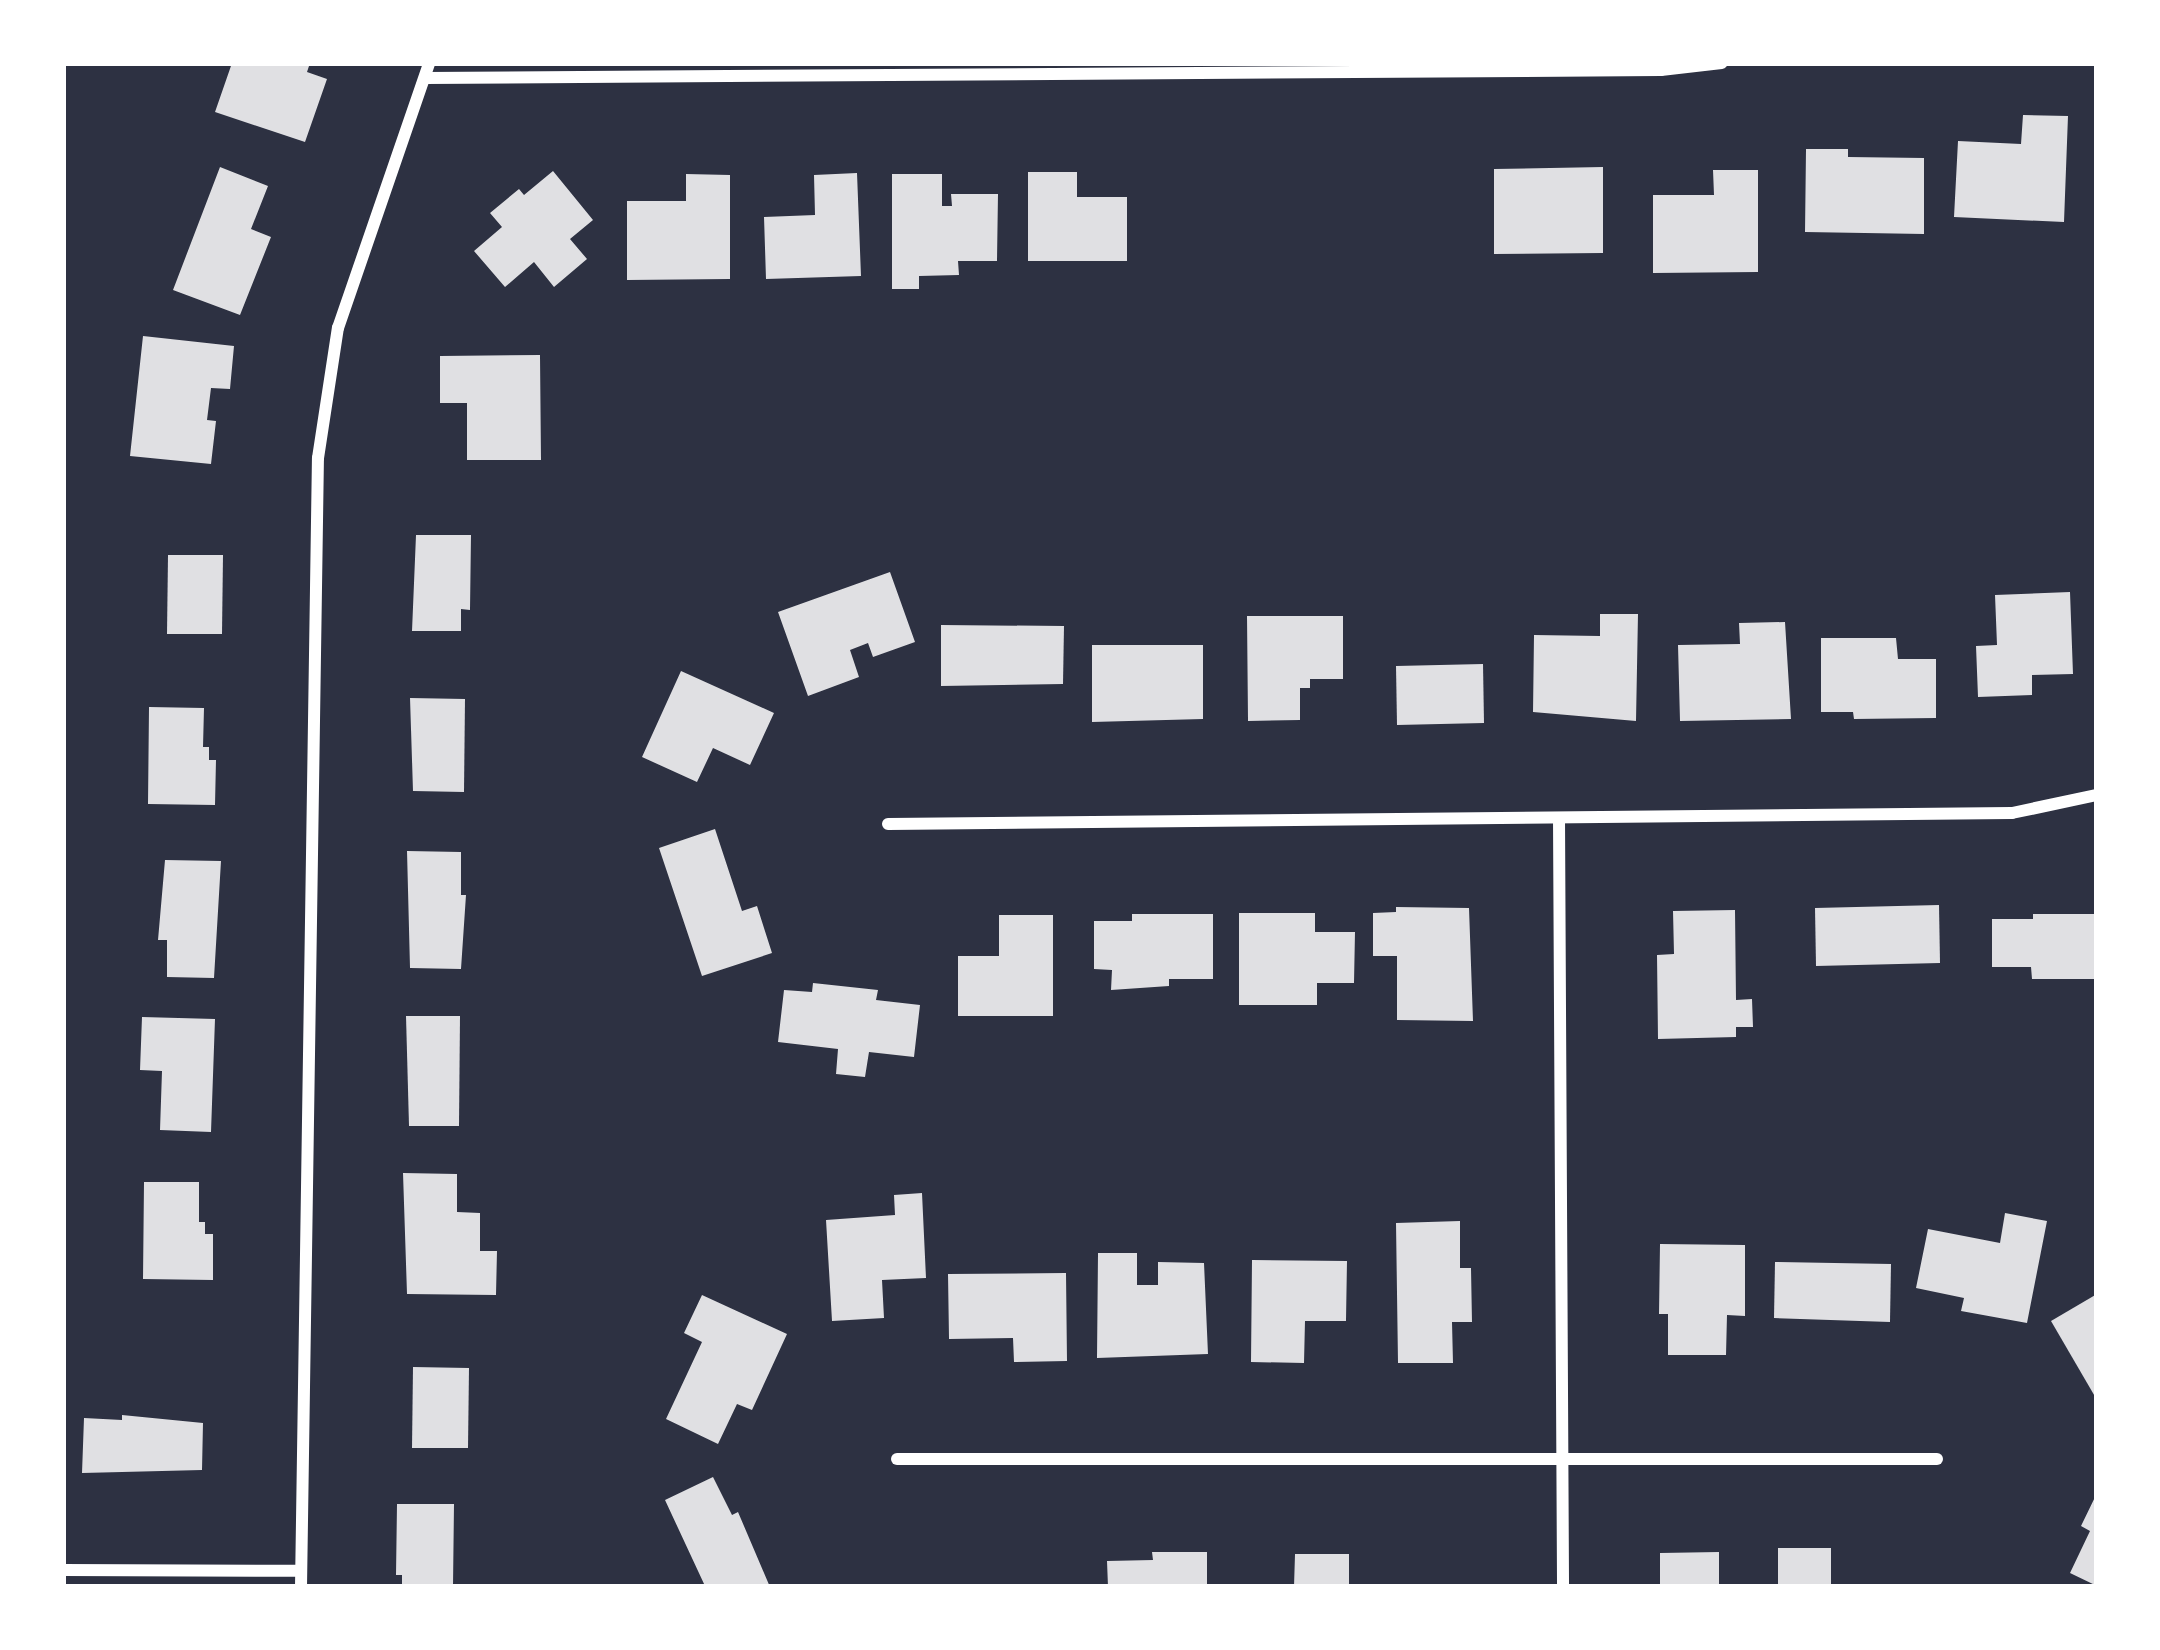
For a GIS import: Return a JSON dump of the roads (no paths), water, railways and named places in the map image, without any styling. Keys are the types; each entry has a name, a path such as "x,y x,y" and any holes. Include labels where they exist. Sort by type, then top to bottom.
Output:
{"street":[{"path":"301,1587 318,458 338,328 429,63"},
{"path":"424,78 1661,70 1722,63"},
{"path":"888,824 2012,814 2097,795"},
{"path":"1559,818 1563,1587"},
{"path":"897,1460 1937,1459"},
{"path":"63,1570 301,1571"}]}
